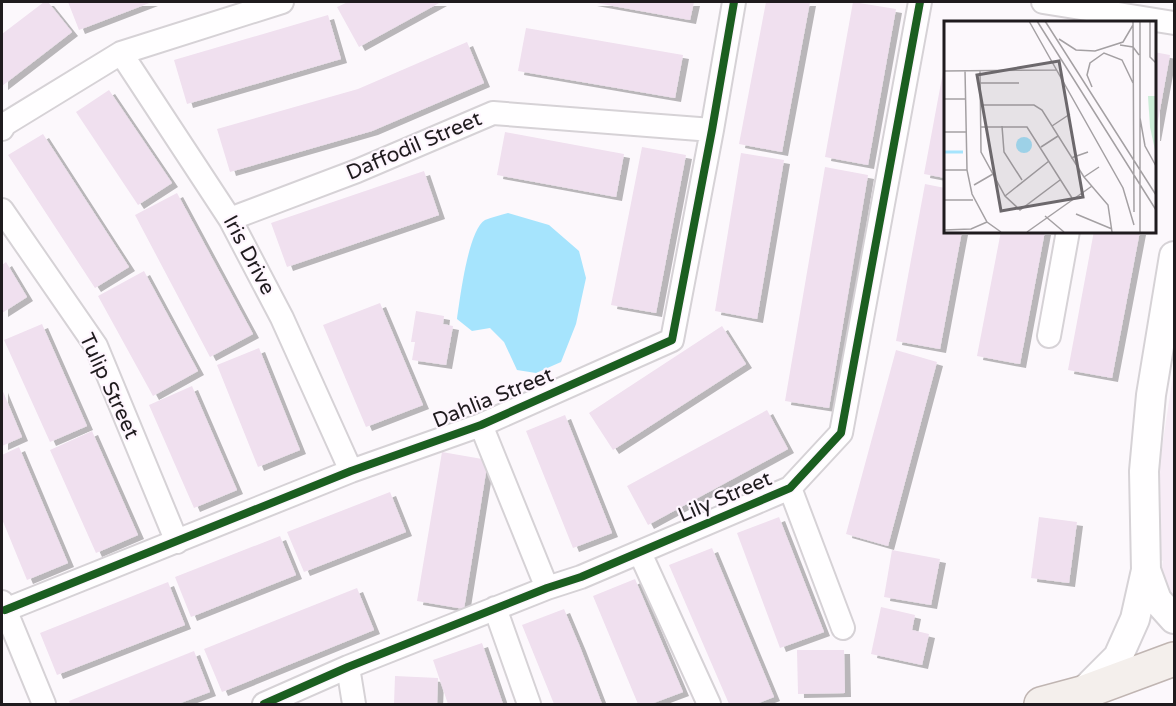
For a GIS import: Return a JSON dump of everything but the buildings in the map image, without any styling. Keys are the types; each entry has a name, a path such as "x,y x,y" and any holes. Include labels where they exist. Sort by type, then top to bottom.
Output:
{"main road":[{"path":"1041,705 1082,693 1174,659"}],"street":[{"path":"2,129 5,124 121,53 282,2"},
{"name":"Dahlia Street","path":"3,606 177,542 351,471 481,425 672,340 734,2"},
{"name":"Lily Street","path":"264,705 348,667 495,608 581,578 790,488 841,433 920,2"},
{"path":"1043,2 1106,18 1147,21"},
{"path":"1155,22 1174,23"},
{"name":"Iris Drive","path":"121,53 230,219 282,318 351,471"},
{"name":"Daffodil Street","path":"230,219 357,171 493,113 712,130"},
{"name":"Tulip Street","path":"2,210 96,346 177,542"},
{"path":"1049,336 1068,232"},
{"path":"1082,693 1118,657 1135,619 1146,570 1144,471 1151,394 1174,256"},
{"path":"481,425 547,588"},
{"path":"790,488 843,628"},
{"path":"640,553 709,705"},
{"path":"1146,570 1157,600 1174,619"},
{"path":"3,606 44,705"},
{"path":"495,608 529,705"},
{"path":"348,667 354,705"}],"shaded area":[{"path":"1174,369 1174,600 1169,595 1161,570 1163,561 1160,560 1158,473"}],"water":[{"path":"508,213 549,225 579,251 586,278 576,324 561,362 536,373 517,370 504,342 490,328 472,331 457,319 469,250 479,226 485,220"}],"cycle path":[{"path":"5,610 351,471 481,425 672,340 734,2"},
{"path":"264,704 348,667 547,588 581,577 790,488 841,433 920,2"}]}
